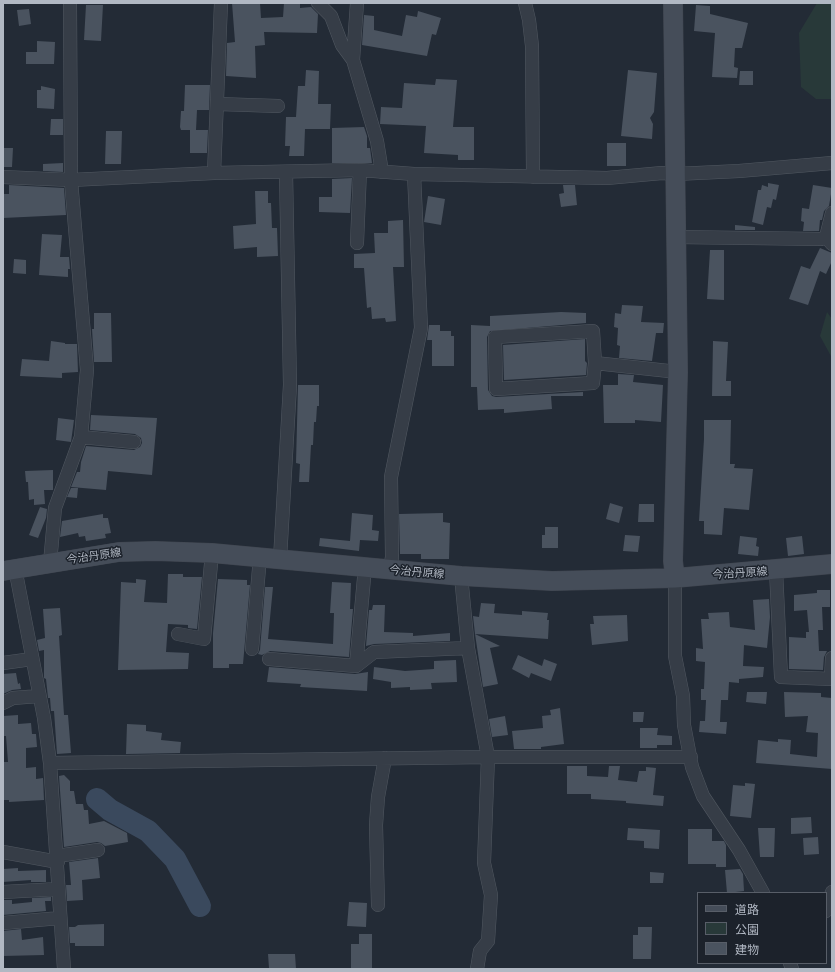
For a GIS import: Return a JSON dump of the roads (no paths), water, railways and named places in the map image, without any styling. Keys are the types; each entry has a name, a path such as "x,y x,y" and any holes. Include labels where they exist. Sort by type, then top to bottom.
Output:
{"main road":[{"path":"674,3 678,372 673,562 675,578"},
{"name":"今治丹原線","path":"9,569 136,551 212,553 461,576 552,581 675,578 832,564"}],"street":[{"path":"50,563 55,508 82,438 87,370 71,180 70,3"},
{"path":"214,173 221,3"},
{"path":"318,3 331,16 342,45 353,60"},
{"path":"356,3 353,60 377,141 382,172"},
{"path":"525,3 532,46 533,177"},
{"path":"218,104 278,106"},
{"path":"3,178 71,180 214,173 360,170 414,174 607,178 662,173 676,174 832,163"},
{"path":"357,243 360,170"},
{"path":"280,559 290,385 286,172"},
{"path":"390,569 392,557 391,476 421,328 414,174"},
{"path":"676,237 821,239 829,241 832,213"},
{"path":"592,331 595,363 593,383 496,389 495,337 592,331"},
{"path":"595,363 678,372"},
{"path":"82,438 134,442"},
{"path":"178,634 204,639 212,553"},
{"path":"252,649 260,557"},
{"path":"356,666 365,567"},
{"path":"9,569 40,696 50,763 58,859 58,889 64,969"},
{"path":"776,570 781,677 831,679 832,658"},
{"path":"461,576 468,648 488,757 484,863 491,895 488,940 480,951 477,969"},
{"path":"675,578 675,656 683,696 684,725 692,767 703,796 739,850 762,892"},
{"path":"269,659 356,666 374,652 468,648"},
{"path":"3,663 32,659"},
{"path":"3,703 13,698 40,696"},
{"path":"50,763 488,757 691,757"},
{"path":"378,906 376,825 378,797 385,758"},
{"path":"3,852 58,859 98,850"},
{"path":"3,892 58,889"},
{"path":"827,908 832,892"},
{"path":"3,923 60,918"}],"waterway":[{"path":"97,799 110,810 148,831 175,859 200,906"}]}
